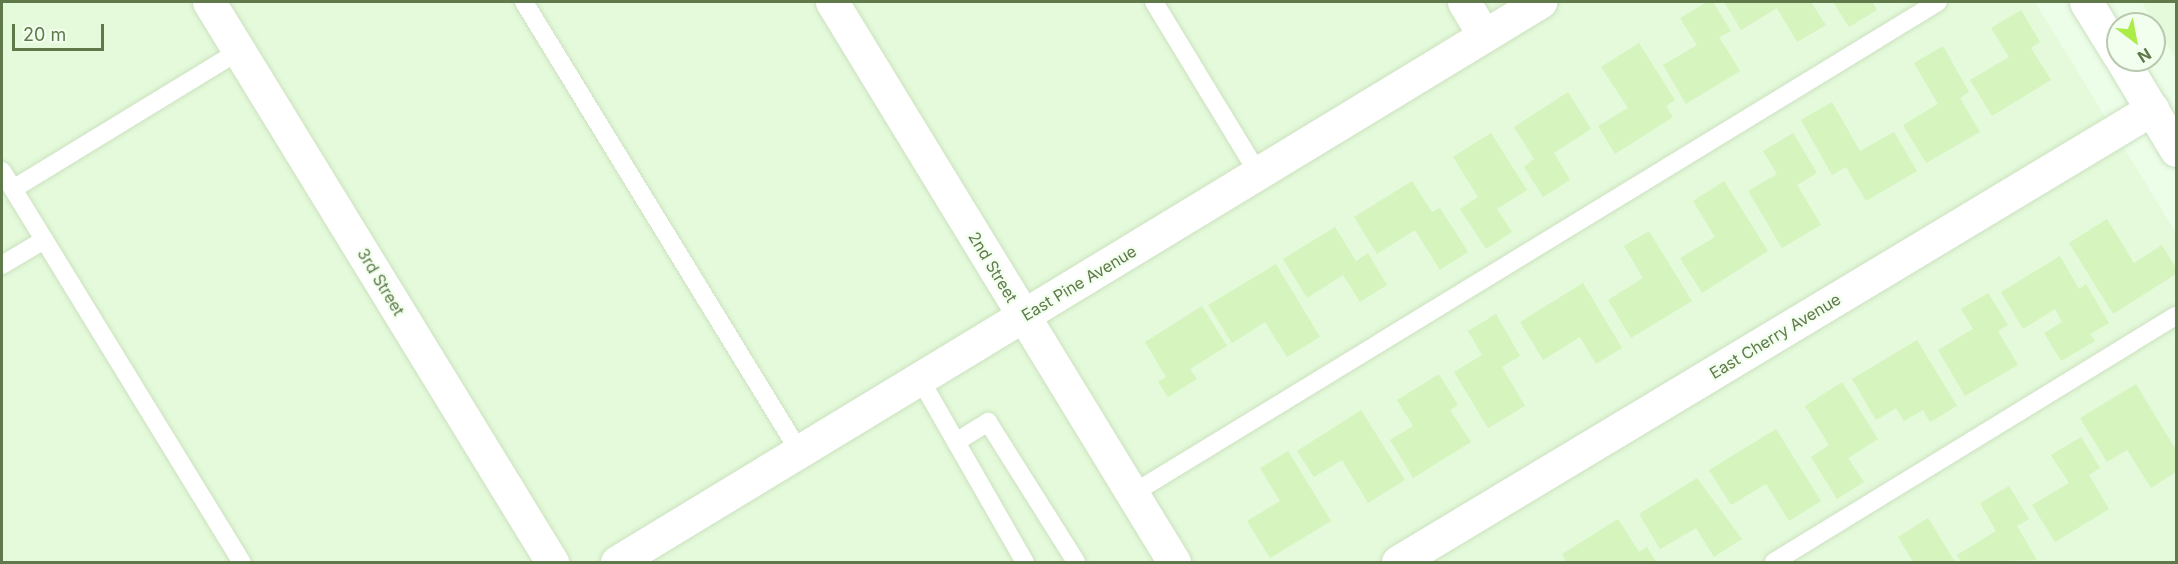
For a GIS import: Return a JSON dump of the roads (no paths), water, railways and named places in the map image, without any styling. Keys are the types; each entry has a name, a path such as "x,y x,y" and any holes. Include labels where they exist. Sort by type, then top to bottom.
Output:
{"street":[{"name":"3rd Street","path":"209,2 552,562"},
{"name":"2nd Street","path":"832,2 1174,562"},
{"path":"1464,2 1484,35"},
{"name":"East Pine Avenue","path":"617,562 1259,175 1539,2"},
{"path":"2086,2 2106,34"},
{"path":"2129,72 2176,150"},
{"name":"East Cherry Avenue","path":"1398,562 2152,109"}],"lane":[{"path":"524,2 799,452"},
{"path":"1154,2 1259,175"},
{"path":"1132,494 1938,2"},
{"path":"13,189 239,51"},
{"path":"2,171 242,562"},
{"path":"2,266 44,240"},
{"path":"1774,562 2176,316"},
{"path":"920,379 1026,562"},
{"path":"956,442 987,422 1076,562"}]}
